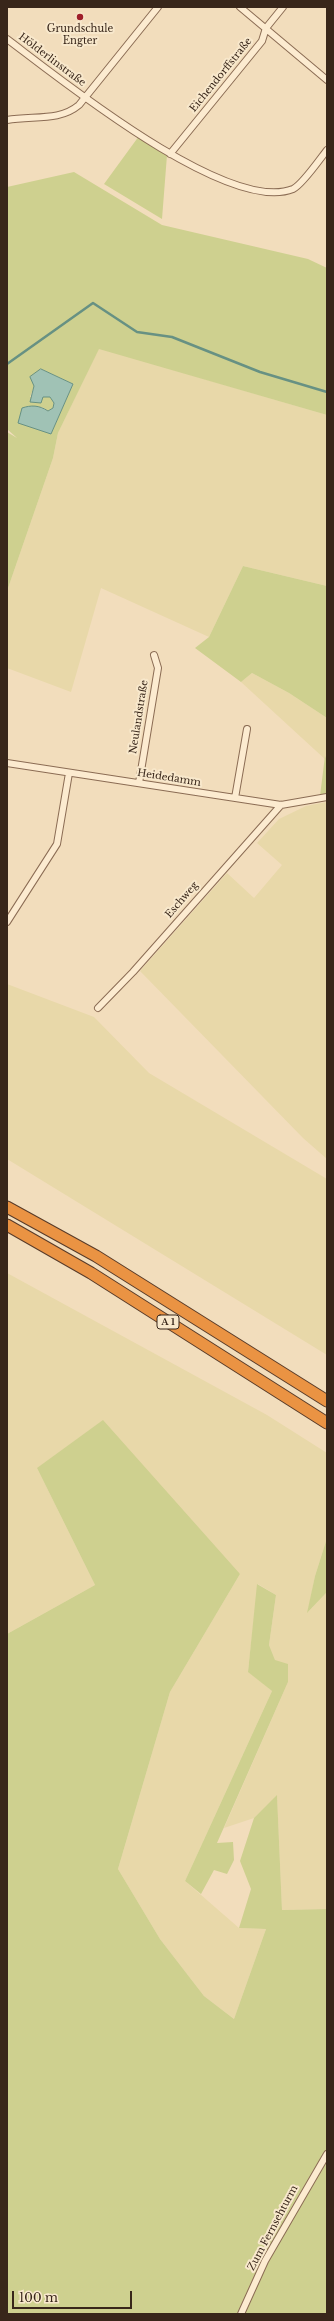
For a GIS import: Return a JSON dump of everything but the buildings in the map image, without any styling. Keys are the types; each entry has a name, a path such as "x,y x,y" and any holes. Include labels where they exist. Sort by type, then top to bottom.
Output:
{"highway":[{"name":"A 1","path":"7,1207 96,1256 327,1401"},
{"name":"A 1","path":"7,1225 91,1273 327,1423"}],"street":[{"path":"7,120 61,116 71,112 85,97 158,7"},
{"path":"240,7 327,80"},
{"name":"Eichendorffstraße","path":"170,154 262,40 266,28 283,7"},
{"name":"Hölderlinstraße","path":"7,39 85,97 170,154 198,169 232,183 247,188 277,192 294,188 327,150"},
{"name":"Neulandstraße","path":"139,783 158,668 154,655"},
{"path":"235,798 247,729"},
{"name":"Heidedamm","path":"7,763 280,805 327,797"},
{"path":"7,922 57,844 69,773"},
{"name":"Eschweg","path":"98,1008 133,972 280,805"},
{"name":"Zum Fernsehturm","path":"241,2314 265,2261 327,2154"}],"shaded area":[{"path":"99,348 327,415 327,586 243,566 209,637 101,588 71,692 7,668 7,591 53,458 58,433"},
{"path":"41,369 73,384 51,434 18,423 22,408 35,406 48,411 53,408 54,403 50,397 43,397 41,403 30,402 34,386 30,377"},
{"path":"252,673 289,693 327,718 327,761 241,682"},
{"path":"327,802 327,1159 303,1138 140,971 227,873 254,898 282,865 257,843 279,819 306,806"},
{"path":"7,984 94,1017 149,1073 327,1179 327,1355 7,1159"},
{"path":"7,1273 267,1415 327,1453 327,1538 315,1576 308,1612 327,1592 327,1909 282,1910 277,1796 254,1818 224,1828 288,1682 275,1660 269,1645 276,1595 258,1584 248,1671 272,1691 185,1881 239,1928 266,1929 234,2019 204,1996 160,1939 118,1869 170,1692 240,1574 37,1468 95,1585 7,1634"}],"green space":[{"path":"139,136 167,155 162,219 104,184"},
{"path":"74,172 162,225 308,259 327,268 327,415 99,349 58,433 53,458 7,591 7,432 17,438 7,429 7,187","holes":["41,369 73,384 51,434 42,407 48,411 53,408 54,403 50,397 30,397"]},
{"path":"243,566 327,586 327,718 289,693 252,673 241,682 195,648 209,637"},
{"path":"325,756 327,761 327,794 320,796"},
{"path":"103,1420 240,1574 170,1692 118,1869 160,1939 204,1996 234,2019 266,1929 239,1928 251,1889 240,1861 254,1818 277,1795 282,1910 327,1909 327,2314 7,2314 7,1634 95,1585 37,1468"},
{"path":"327,1538 327,1592 307,1613 315,1576"},
{"path":"257,1584 276,1595 269,1645 275,1660 288,1664 288,1682 217,1843 233,1842 234,1860 227,1874 214,1870 201,1894 185,1881 272,1691 248,1672"}],"waterway":[{"path":"7,364 93,303 137,332 172,337 260,372 327,392"}],"place":[{"name":"Grundschule Engter","path":"80,17"}]}
